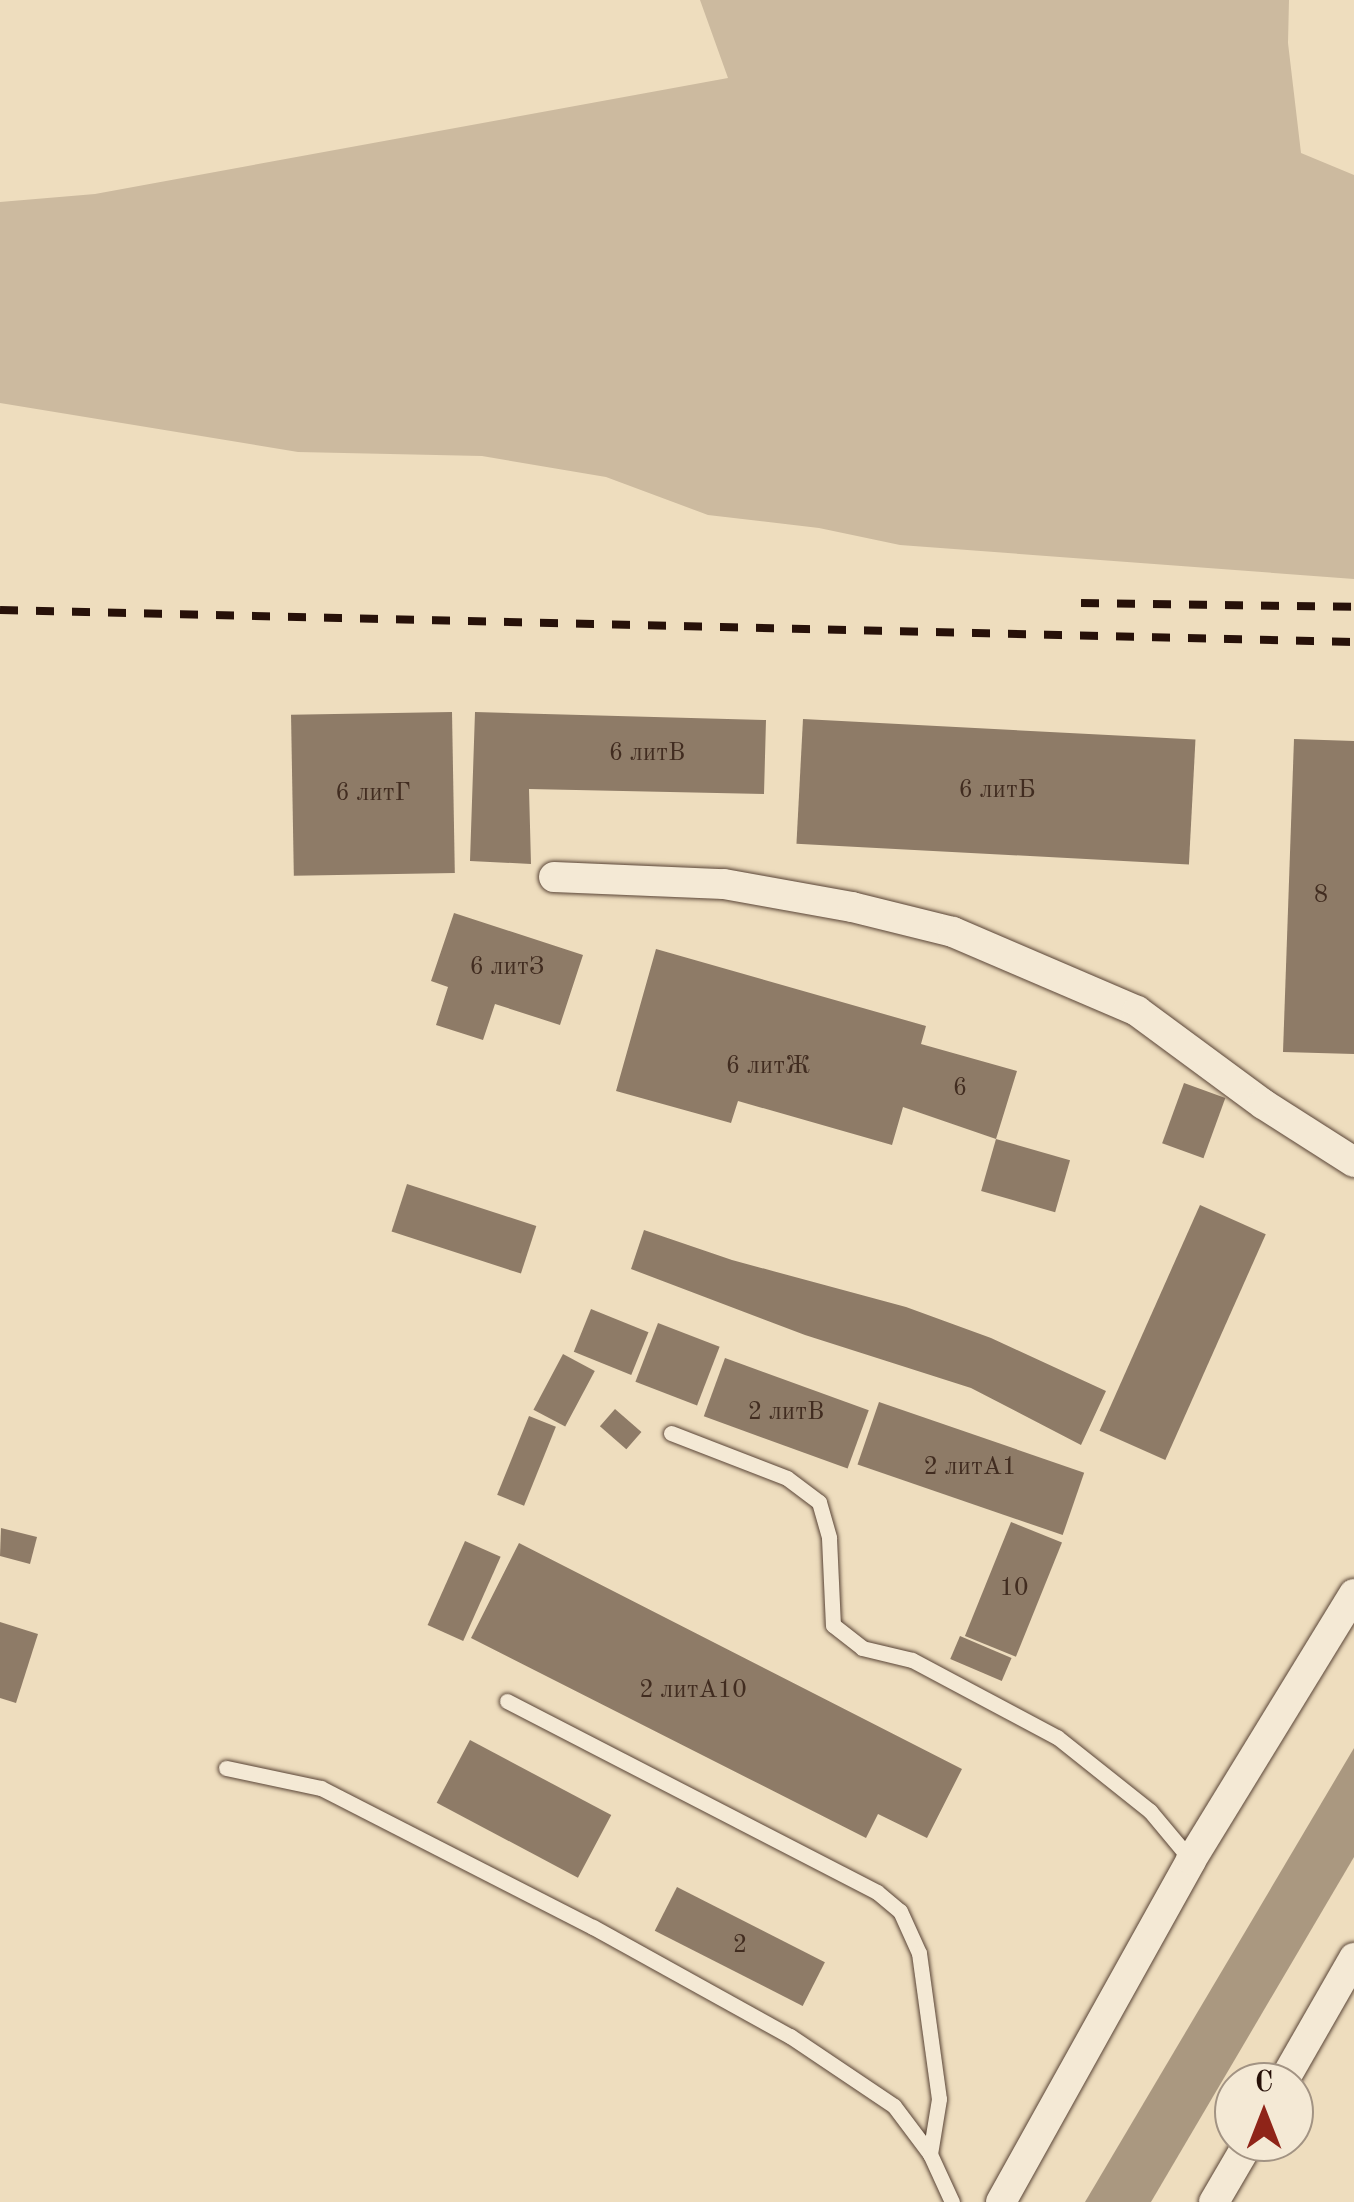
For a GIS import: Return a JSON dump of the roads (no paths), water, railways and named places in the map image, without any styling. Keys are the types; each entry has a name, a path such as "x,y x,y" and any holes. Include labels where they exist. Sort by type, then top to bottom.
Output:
{"street":[{"path":"554,877 724,884 852,907 953,932 1137,1011 1264,1104 1354,1162"},
{"path":"1001,2202 1192,1860 1354,1594"},
{"path":"1294,2062 1354,1958"},
{"path":"1214,2202 1237,2162"}],"lane":[{"path":"671,1433 787,1478 819,1502 828,1538 833,1626 862,1648 912,1660 1057,1737 1150,1812 1192,1860"},
{"path":"507,1701 878,1892 900,1910 919,1953 939,2099 930,2154"},
{"path":"226,1768 321,1788 593,1927 790,2036 894,2106 930,2154 952,2202"}],"railway":[{"path":"1081,603 1354,607"},
{"path":"0,610 1354,642"}]}
